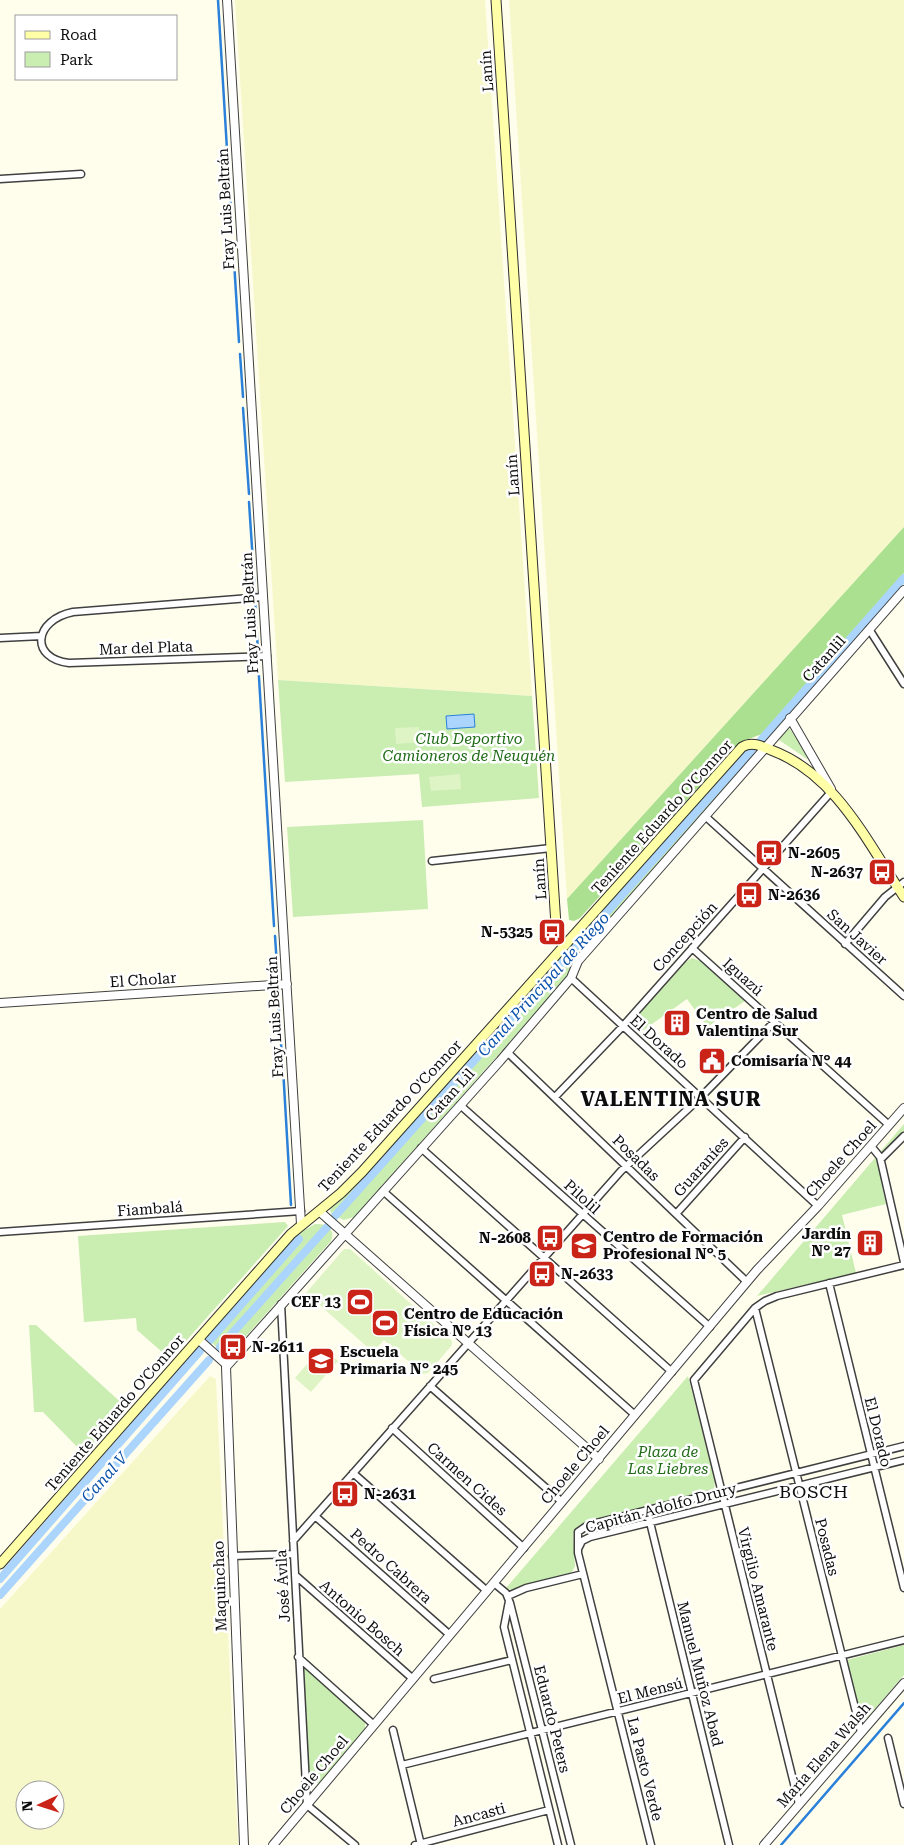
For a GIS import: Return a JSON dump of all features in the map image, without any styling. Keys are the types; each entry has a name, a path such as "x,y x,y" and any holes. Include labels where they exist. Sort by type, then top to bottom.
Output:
{"main road":[{"name":"Lanín","path":"496,0 556,925 563,946"},
{"name":"Teniente Eduardo O'Connor","path":"0,1564 302,1224 341,1193 362,1172 739,750 748,744 764,748"},
{"path":"764,748 806,767 832,791 900,884 904,897"}],"street":[{"name":"Fray Luis Beltrán","path":"227,0 302,1224"},
{"path":"0,179 80,174"},
{"name":"Catanlil","path":"764,748 904,590"},
{"path":"0,638 42,636 49,622 73,612 263,597"},
{"path":"869,629 904,684"},
{"name":"Mar del Plata","path":"42,636 47,654 69,664 267,656"},
{"path":"790,718 832,791"},
{"name":"Catan Lil","path":"227,1365 507,1052 571,978 578,961 764,748"},
{"name":"Concepción","path":"555,1097 623,1026 832,791"},
{"name":"San Javier","path":"705,816 904,996"},
{"path":"432,860 551,848"},
{"path":"845,944 900,884"},
{"name":"Iguazú","path":"692,948 889,1125"},
{"name":"El Dorado","path":"571,978 818,1206"},
{"name":"El Cholar","path":"0,1003 287,984"},
{"path":"293,1541 626,1166 701,1097 774,1022"},
{"name":"Posadas","path":"507,1052 747,1282"},
{"name":"Pilolil","path":"460,1105 710,1327"},
{"name":"Choele Choel","path":"273,1845 747,1282 818,1206 904,1108"},
{"name":"Choele Choel","path":"881,1159 904,1136"},
{"name":"Guaraníes","path":"676,1214 745,1137"},
{"path":"755,1308 765,1301 904,1263 881,1159 871,1146"},
{"path":"421,1148 672,1372"},
{"path":"383,1191 636,1415"},
{"name":"Fiambalá","path":"0,1232 301,1211"},
{"path":"319,1211 599,1459"},
{"name":"El Dorado","path":"828,1283 904,1588"},
{"name":"José Ávila","path":"282,1304 306,1805"},
{"name":"Posadas","path":"755,1308 861,1732"},
{"name":"Virgilio Amarante","path":"755,1308 694,1380 799,1804"},
{"path":"198,1339 227,1365"},
{"name":"Maquinchao","path":"227,1365 224,1374 244,1845"},
{"path":"430,1386 562,1502"},
{"name":"Carmen Cides","path":"392,1428 524,1548"},
{"name":"Capitán Adolfo Drury","path":"578,1553 576,1536 583,1526 904,1446"},
{"name":"Capitán Adolfo Drury","path":"578,1553 580,1544 586,1539 904,1460"},
{"path":"353,1473 487,1591"},
{"name":"Manuel Muñoz Abad","path":"647,1510 729,1845"},
{"name":"Pedro Cabrera","path":"315,1516 450,1635"},
{"name":"La Pasto Verde","path":"578,1553 651,1845"},
{"path":"232,1556 294,1554"},
{"path":"494,1583 508,1598 526,1588 583,1574"},
{"name":"Antonio Bosch","path":"294,1575 413,1679"},
{"name":"Eduardo Peters","path":"508,1598 503,1624 558,1845"},
{"name":"Eduardo Peters","path":"508,1598 571,1845"},
{"name":"El Mensú","path":"402,1765 904,1640"},
{"path":"298,1657 374,1725"},
{"path":"434,1679 512,1660"},
{"name":"María Elena Walsh","path":"764,1845 904,1683"},
{"path":"393,1730 419,1844"},
{"path":"888,1738 904,1804"},
{"path":"306,1805 355,1845"},
{"name":"Ancasti","path":"419,1844 549,1810"}],"green space":[{"path":"235,0 485,0 532,696 278,680"},
{"path":"509,0 904,0 904,527 567,899"},
{"path":"904,527 904,573 762,734 743,741 734,748 580,918 574,921 569,920 567,899"},
{"name":"Club Deportivo Camioneros de Neuquén","path":"278,680 532,696 539,798 422,807 419,774 285,782"},
{"path":"419,727 420,742 396,744 395,728"},
{"path":"786,729 790,729 809,757 807,759 779,740"},
{"path":"745,750 752,752 752,757 573,964 564,981 354,1217 344,1220 332,1215 330,1210 332,1205"},
{"path":"460,774 461,789 431,791 429,777"},
{"path":"423,820 428,909 293,917 287,827"},
{"path":"692,958 700,961 745,1001 707,1027 687,999 638,1034 632,1026 634,1019 686,962"},
{"path":"904,1124 904,1133 884,1158 882,1165 881,1181 886,1204 842,1215 856,1273 757,1296"},
{"path":"285,1222 288,1226 170,1359 137,1330 136,1318 84,1322 78,1236"},
{"path":"315,1224 323,1224 329,1227 332,1233 331,1241 232,1352 228,1354 223,1353 208,1339 208,1335 296,1235"},
{"name":"Centro de Educación Física N° 13","path":"344,1249 350,1249 452,1341 452,1345 428,1373 423,1374 384,1340 373,1352 306,1293"},
{"path":"29,1325 36,1325 127,1408 85,1455 43,1412 34,1412"},
{"path":"322,1347 338,1361 311,1392 295,1378"},
{"path":"210,1376 216,1379 238,1845 0,1845 0,1609"},
{"name":"Plaza de Las Liebres","path":"688,1376 715,1481 714,1489 582,1524 573,1534 575,1566 572,1572 512,1590 506,1588"},
{"path":"904,1645 904,1675 867,1718 862,1719 847,1660"},
{"path":"306,1667 365,1720 365,1731 319,1783 309,1783 303,1668"}],"water":[{"path":"474,714 475,727 447,729 446,716"}],"waterway":[{"path":"218,0 229,183"},
{"path":"230,192 232,234"},
{"path":"233,245 239,342"},
{"path":"240,354 243,397"},
{"path":"243,408 249,494"},
{"path":"249,502 255,593"},
{"name":"Canal Principal de Riego","path":"761,740 904,578"},
{"path":"255,601 258,652"},
{"path":"258,661 274,926"},
{"name":"Canal Principal de Riego","path":"335,1216 751,751"},
{"path":"275,936 278,981"},
{"path":"278,995 282,1059"},
{"path":"283,1068 291,1205"},
{"name":"Canal V","path":"220,1347 328,1226"},
{"name":"Canal Principal de Riego","path":"210,1340 299,1239"},
{"name":"Canal Principal de Riego","path":"0,1579 200,1351"},
{"name":"Canal V","path":"0,1595 209,1360"},
{"path":"781,1845 904,1703"}],"place":[{"name":"N-2605","path":"769,853"},
{"name":"N-2637","path":"882,872"},
{"name":"N-2636","path":"749,895"},
{"name":"N-5325","path":"552,932"},
{"name":"Centro de Salud Valentina Sur","path":"677,1023"},
{"name":"Comisaría N° 44","path":"712,1061"},
{"name":"N-2608","path":"550,1238"},
{"name":"Jardín N° 27","path":"870,1243"},
{"name":"Centro de Formación Profesional N° 5","path":"584,1246"},
{"name":"N-2633","path":"542,1274"},
{"name":"CEF 13","path":"360,1302"},
{"name":"Centro de Educación Física N° 13","path":"385,1323"},
{"name":"N-2611","path":"233,1347"},
{"name":"Escuela Primaria N° 245","path":"321,1361"},
{"name":"N-2631","path":"345,1494"}],"district":[{"name":"VALENTINA SUR","path":"671,1099"},
{"name":"BOSCH","path":"814,1492"}]}
